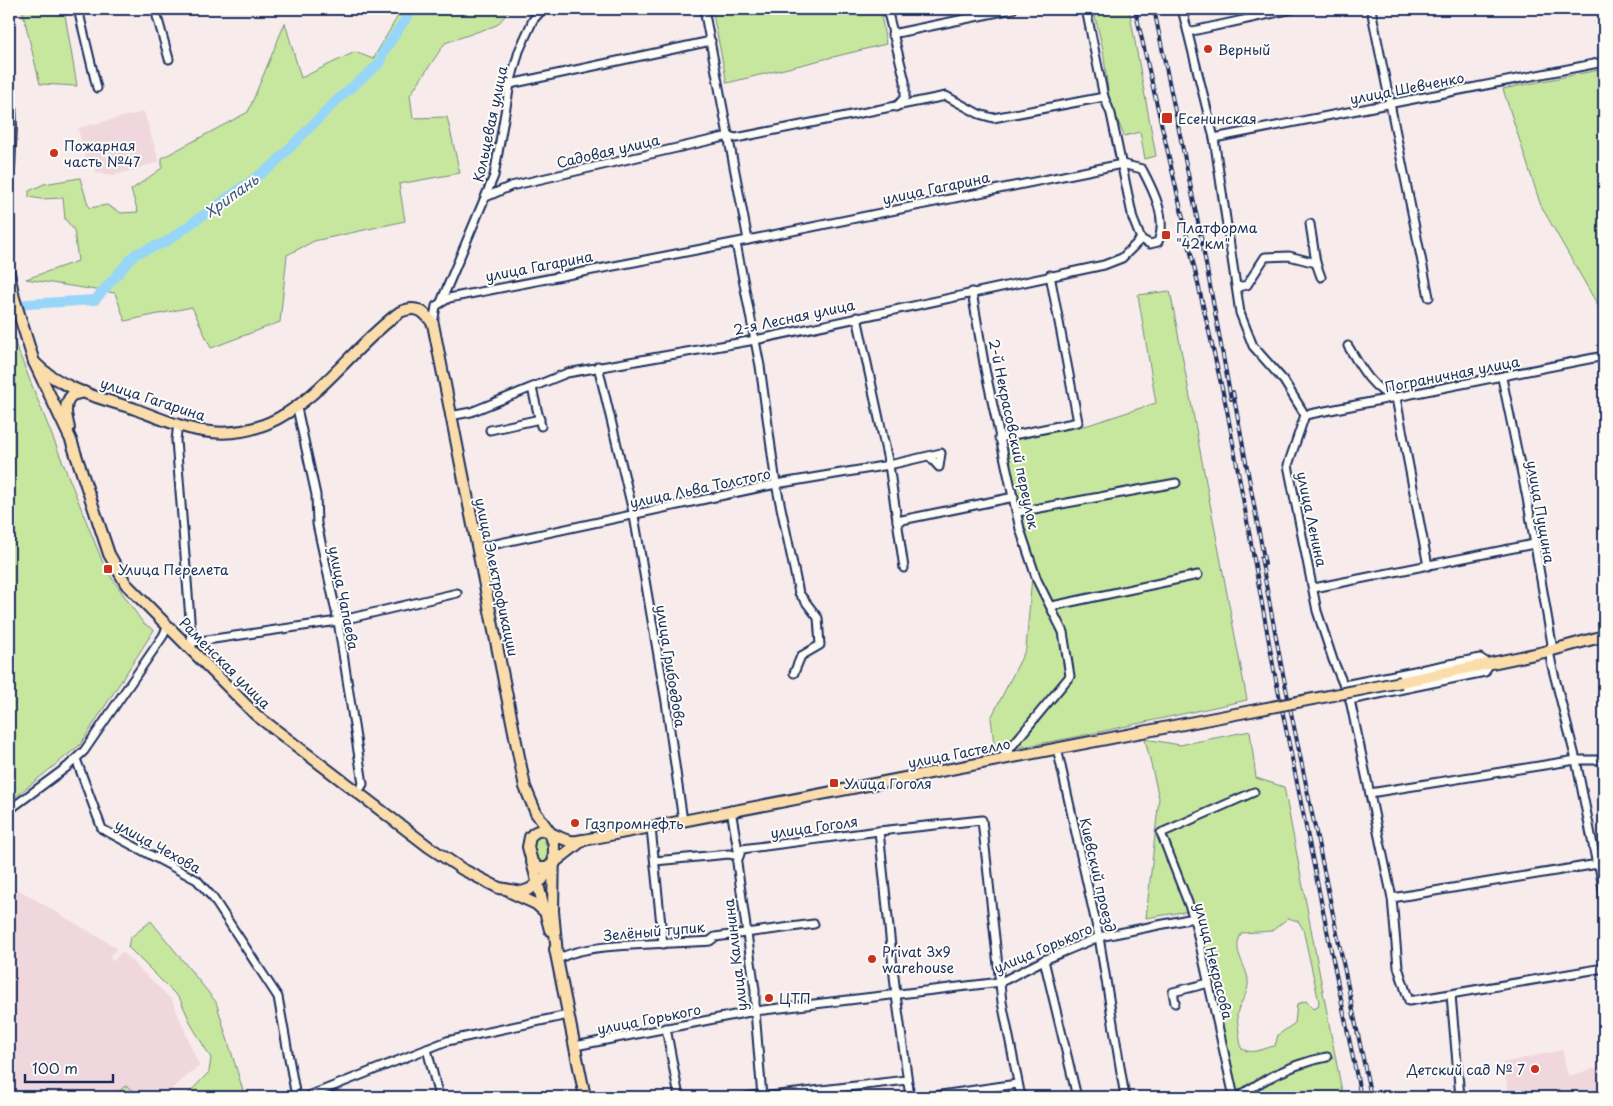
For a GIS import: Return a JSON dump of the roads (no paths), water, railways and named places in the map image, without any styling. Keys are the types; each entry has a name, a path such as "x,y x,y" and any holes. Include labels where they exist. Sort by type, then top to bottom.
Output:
{"main road":[{"path":"9,84 11,126 9,166"},
{"name":"Раменская улица","path":"9,273 14,298 34,362 46,391 71,440 116,569 126,584 168,626 192,645 256,715 435,851 475,877 500,888 522,892 536,884"},
{"name":"улица Гагарина","path":"34,362 57,382 178,424 210,432 229,433 266,423 297,408 400,312 410,308 416,309 423,312 433,324"},
{"name":"улица Электрофикации","path":"433,324 525,787 536,812 549,831"},
{"path":"46,391 52,400 60,401 65,392 57,382"},
{"path":"71,440 66,402 72,395 86,392"},
{"name":"улица Гастелло","path":"549,831 570,841 651,828 731,810 1401,682 1549,651 1604,636"},
{"path":"557,957 553,911 554,844 549,831 540,831 530,837 531,859 536,884 557,957 586,1097"},
{"name":"улица Гастелло","path":"536,884 547,875 555,862 584,840"},
{"path":"531,859 538,868 543,869 555,862"},
{"path":"500,888 529,900 544,911"}],"street":[{"path":"78,9 97,88"},
{"path":"155,9 168,59"},
{"name":"Кольцевая улица","path":"441,302 494,176 510,84 519,52 533,20 543,9"},
{"path":"704,9 733,137 748,240"},
{"path":"887,9 905,81 905,97 896,107"},
{"path":"892,34 1013,9"},
{"path":"1086,9 1104,97 1112,114 1122,164 1139,236 1150,244 1158,242 1162,234 1154,193 1142,169 1122,164"},
{"path":"1182,9 1214,138 1238,288 1240,313 1253,346 1284,381 1305,415"},
{"path":"1188,32 1293,9"},
{"path":"1370,9 1429,296"},
{"path":"510,84 711,41"},
{"name":"улица Шевченко","path":"1214,138 1604,62"},
{"path":"896,107 946,96 979,114 992,118 1104,97"},
{"name":"Садовая улица","path":"486,197 511,186 733,137 896,107"},
{"name":"улица Гагарина","path":"441,302 456,296 736,243 1122,164"},
{"path":"1310,224 1316,263 1321,277"},
{"name":"2-я Лесная улица","path":"450,416 471,412 567,373 598,366 754,340 1050,275 1104,265 1122,258 1139,236"},
{"path":"736,243 760,366 776,484 799,593 818,618 820,645 801,656 794,673"},
{"path":"1238,288 1247,285 1265,257 1289,256 1316,263"},
{"path":"999,438 1078,422 1050,275"},
{"name":"2-й Некрасовский переулок","path":"972,292 999,438 1018,512 1020,529 1038,580 1052,606"},
{"path":"433,324 436,306 441,302"},
{"path":"857,317 889,465 904,568"},
{"path":"1348,346 1363,372 1387,395 1396,398 1428,566"},
{"name":"Пограничная улица","path":"1305,415 1502,378 1604,356"},
{"name":"улица Грибоедова","path":"598,366 634,516 666,702 683,821"},
{"name":"улица Пущина","path":"1502,378 1552,644 1549,651 1576,760 1596,860 1602,863 1604,895"},
{"path":"490,430 540,422 532,388"},
{"name":"улица Чапаева","path":"297,408 316,495 317,524 338,621 363,784 358,792"},
{"name":"улица Ленина","path":"1305,415 1288,465 1314,588 1317,611 1350,700 1392,898 1398,967 1410,1001 1451,995"},
{"path":"178,424 176,440 192,645 338,621 457,593"},
{"name":"улица Льва Толстого","path":"477,548 634,516 776,484 930,457"},
{"path":"1018,512 1176,484"},
{"path":"897,521 1014,497"},
{"path":"1314,588 1534,544"},
{"path":"1002,758 1070,676 1063,632 1052,606 1198,575"},
{"path":"9,810 84,751 168,626"},
{"path":"1344,685 1480,658 1489,664 1485,672 1350,700"},
{"name":"Киевский проезд","path":"1056,748 1099,937 1125,1097"},
{"name":"улица Чехова","path":"76,759 102,829 197,880 213,898 278,996 296,1097"},
{"path":"1370,793 1576,760 1604,760"},
{"name":"улица Некрасова","path":"1234,1097 1194,918 1161,833 1254,792"},
{"name":"улица Калинина","path":"731,810 739,856 737,863 755,990 762,1097"},
{"name":"улица Гоголя","path":"655,861 729,854 739,856 742,849 982,820 1001,982"},
{"path":"651,828 663,944"},
{"path":"879,831 896,996 910,1097"},
{"path":"1392,898 1602,863"},
{"name":"улица Горького","path":"575,1046 755,1011 896,996 1001,982 1044,960 1099,937 1194,918"},
{"name":"Зелёный тупик","path":"557,957 565,954 710,941 715,937 814,924"},
{"path":"1044,960 1077,1097"},
{"path":"1460,1097 1451,995 1604,968"},
{"path":"1001,982 1002,1002 1021,1097"},
{"path":"1175,1003 1173,992 1209,983"},
{"path":"306,1097 457,1038 568,1014"},
{"path":"666,1028 680,1097"},
{"path":"426,1049 439,1097"},
{"path":"1238,1097 1257,1083 1305,1061 1327,1057"},
{"path":"746,1097 759,1095 762,1097 907,1080"},
{"path":"926,1097 1017,1084"}],"waterway":[{"name":"Хрипань","path":"9,309 27,304 95,300 135,254 166,242 273,165 337,100 380,63 383,53 412,9"}],"railway":[{"path":"1135,9 1227,410 1274,670 1361,1097"},
{"path":"1154,9 1201,237 1231,399"},
{"path":"1233,392 1265,564"},
{"path":"1261,558 1282,669 1371,1097"}],"place":[{"name":"Верный","path":"1208,49"},
{"name":"Есенинская","path":"1167,118"},
{"name":"Пожарная часть №47","path":"54,153"},
{"name":"Платформа \"42 км\"","path":"1166,235"},
{"name":"Улица Перелета","path":"108,569"},
{"name":"Улица Гоголя","path":"834,783"},
{"name":"Газпромнефть","path":"575,823"},
{"name":"Privat 3x9 warehouse","path":"872,959"},
{"name":"ЦТП","path":"769,998"},
{"name":"Детский сад № 7","path":"1535,1069"}]}
